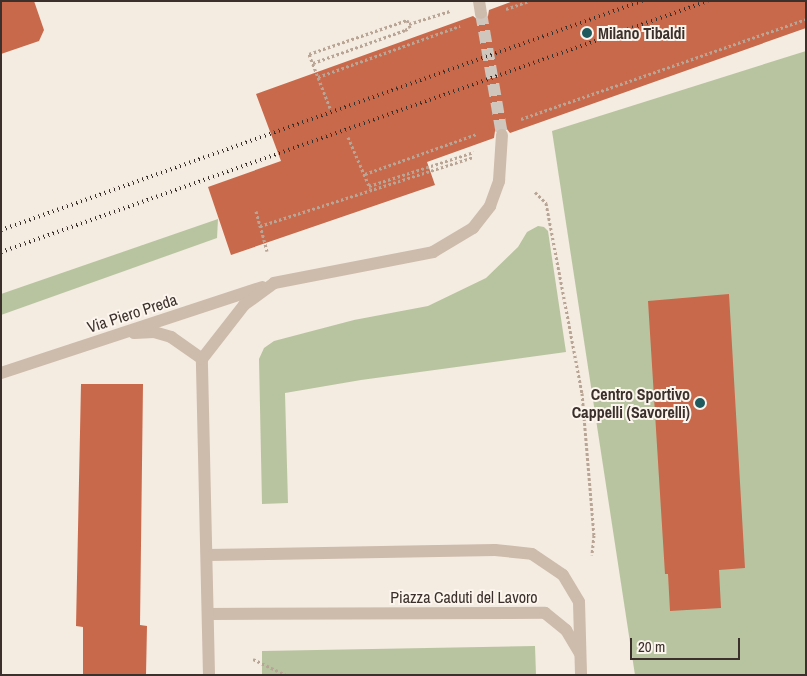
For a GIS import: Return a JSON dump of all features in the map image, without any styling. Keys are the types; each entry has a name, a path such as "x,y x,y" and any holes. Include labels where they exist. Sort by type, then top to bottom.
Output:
{"street":[{"path":"209,675 202,359 244,305 274,283 433,252 473,228 490,206 499,181 502,135"},
{"name":"Via Piero Preda","path":"1,374 274,283"},
{"path":"123,333 154,332 171,337 202,359"},
{"path":"207,555 485,550 532,554 563,575 579,602 581,675"},
{"name":"Piazza Caduti del Lavoro","path":"208,614 545,612 566,630 580,655"}],"path":[{"path":"502,11 529,1"},
{"path":"409,24 450,11"},
{"path":"515,121 806,19"},
{"path":"330,108 309,54 407,20 409,24"},
{"path":"313,63 410,28 409,24"},
{"path":"318,76 465,24"},
{"path":"365,174 487,131"},
{"path":"348,137 370,189"},
{"path":"370,189 380,183 474,152"},
{"path":"266,251 256,211 260,226 269,223 352,196 370,189 473,157"},
{"path":"535,192 546,203 582,393 594,535 592,555"},
{"path":"252,659 286,675"}],"green space":[{"name":"Centro Sportivo Cappelli (Savorelli)","path":"806,51 806,675 635,675 552,131"},
{"path":"218,219 217,238 1,315 1,294"},
{"path":"538,226 544,227 548,231 566,352 361,380 285,393 288,503 262,504 259,359 264,348 274,341 354,320 428,306 486,278 518,247 527,232"},
{"path":"535,646 536,675 262,675 262,651"}],"building":[{"path":"1,1 34,1 44,30 39,41 1,54"},
{"path":"513,1 806,1 806,28 510,133 506,128 499,128 495,131 494,138 427,162 435,185 231,255 208,187 281,161 256,94 473,16 483,21 488,16 489,10"},
{"path":"729,294 745,568 719,570 721,608 670,611 668,574 665,574 648,301"},
{"path":"81,384 143,384 140,625 147,626 146,675 83,675 83,627 76,626"}],"tunnel":[{"path":"481,13 502,135"}],"railway":[{"path":"1,230 642,1"},
{"path":"1,252 708,1"}],"place":[{"name":"Milano Tibaldi","path":"587,33"},
{"name":"Centro Sportivo Cappelli (Savorelli)","path":"700,403"}]}
